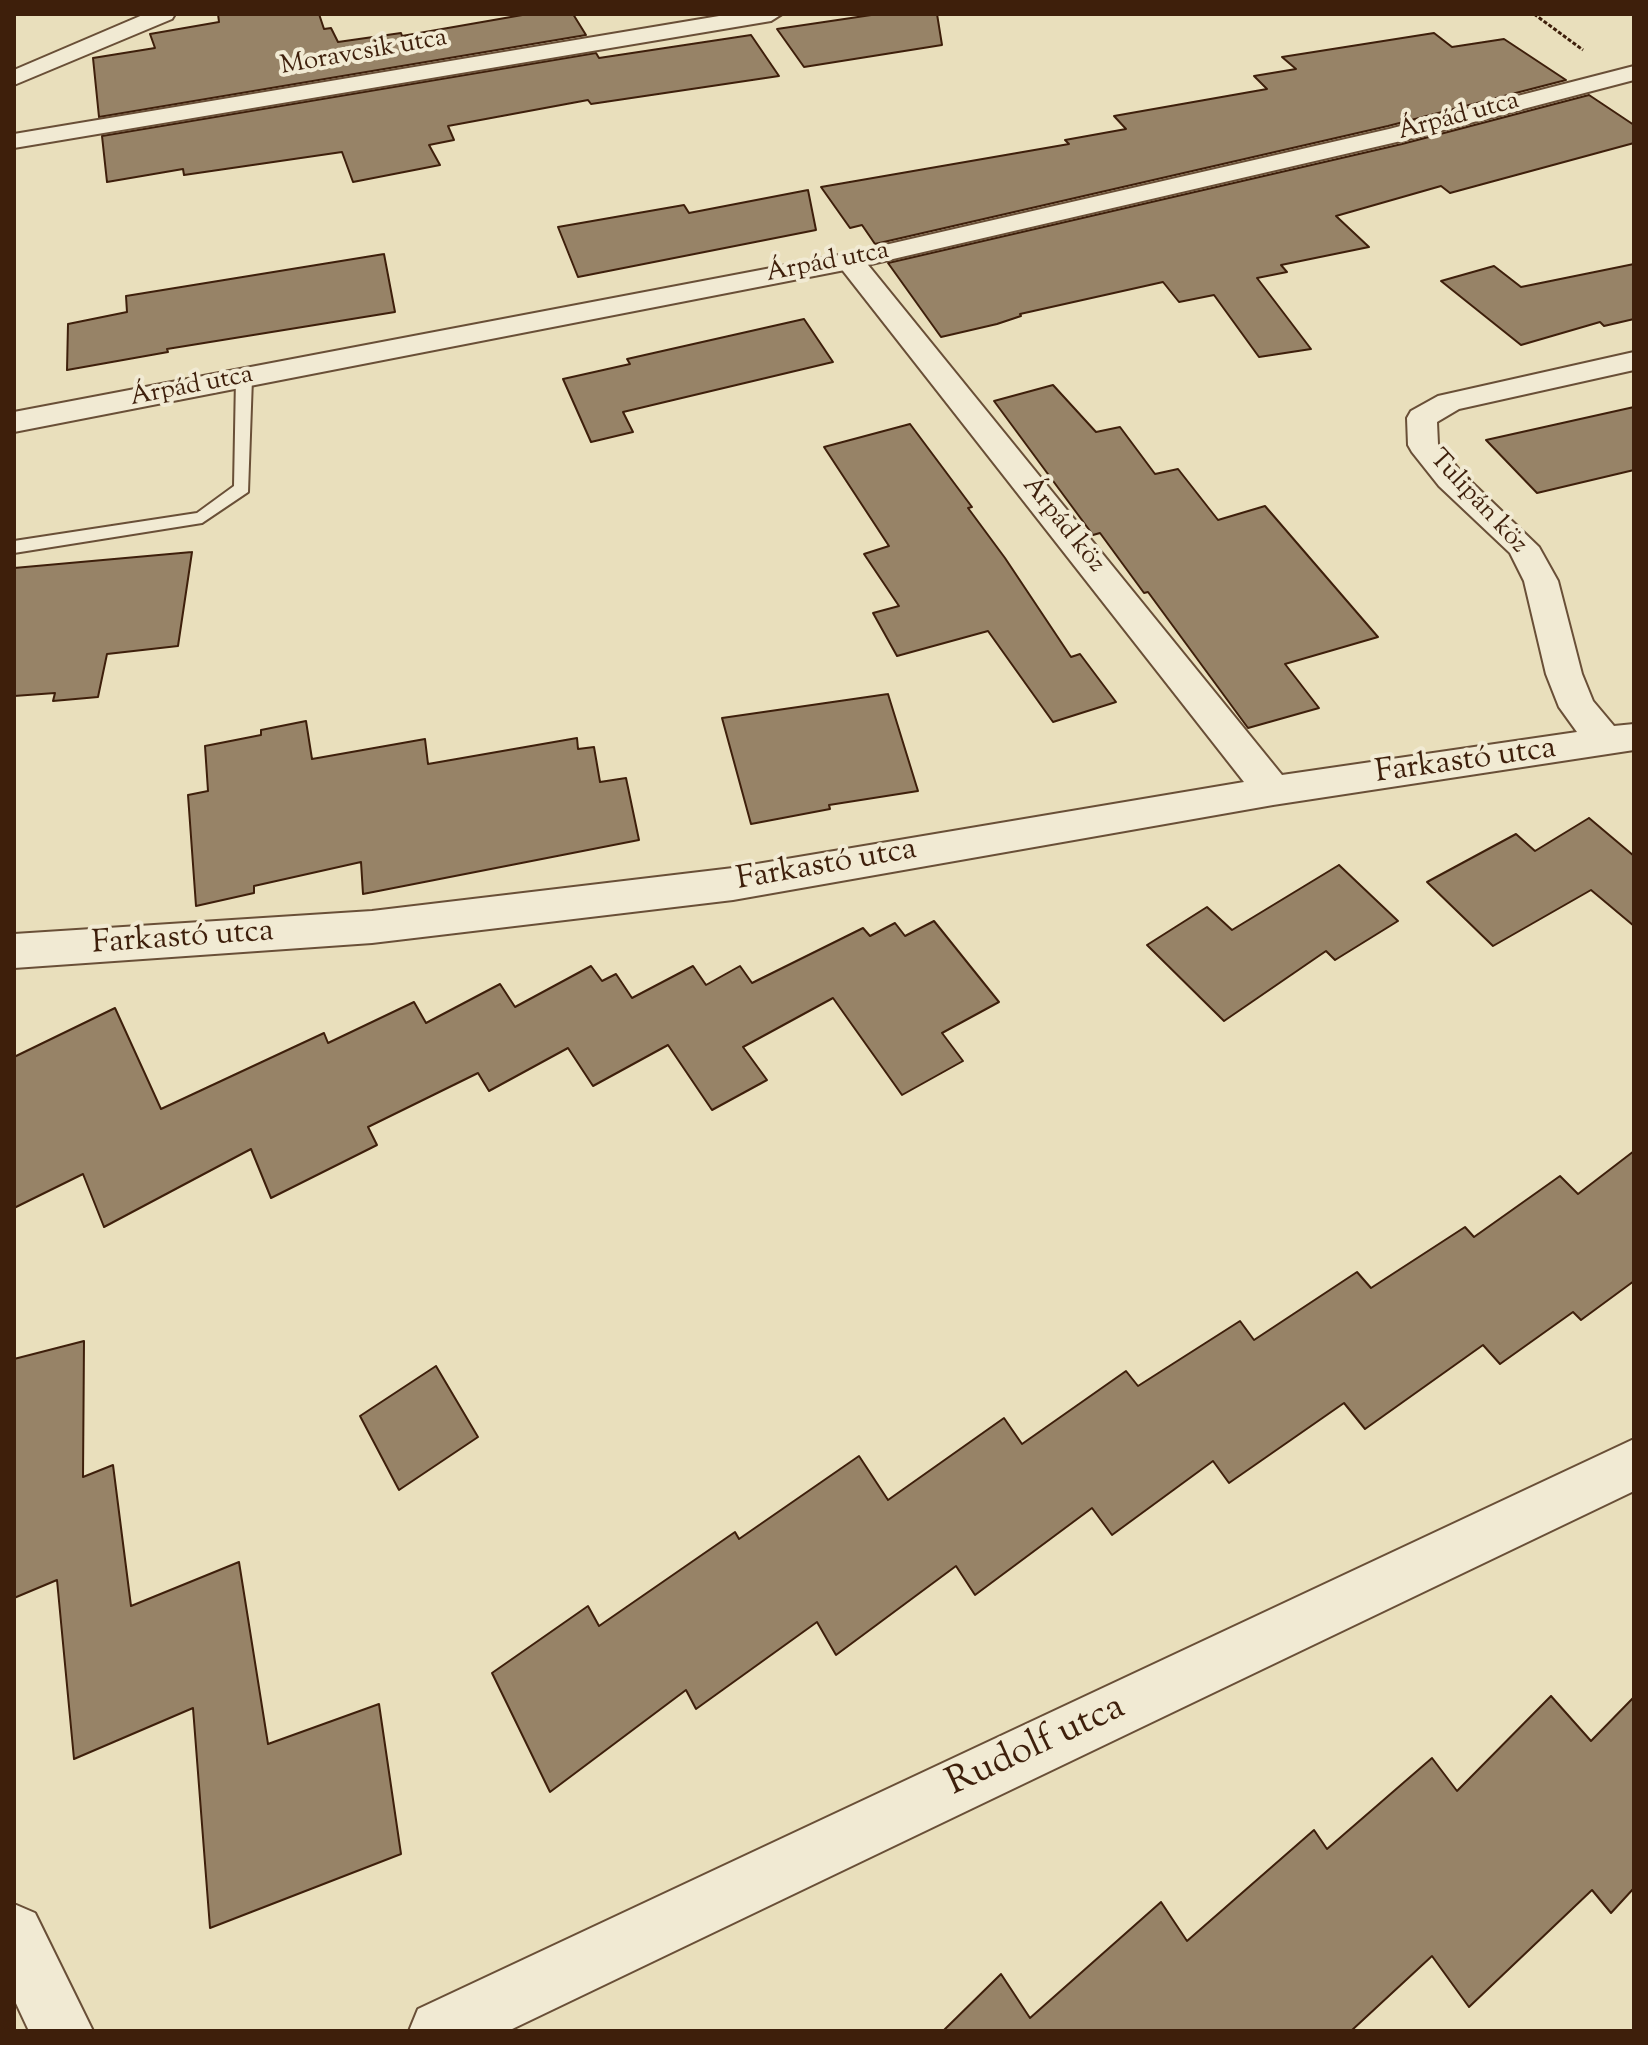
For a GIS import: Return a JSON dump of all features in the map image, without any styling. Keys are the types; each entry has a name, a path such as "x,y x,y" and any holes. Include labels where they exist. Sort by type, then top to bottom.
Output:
{"street":[{"path":"14,78 164,14"},
{"name":"Moravcsik utca","path":"14,141 771,14"},
{"name":"Árpád utca","path":"14,422 850,261 1392,136 1627,74"},
{"name":"Árpád köz","path":"850,261 1273,791"},
{"name":"Tulipán köz","path":"1620,740 1577,707 1564,674 1541,581 1523,547 1450,479 1423,445 1422,418 1449,402 1634,361"},
{"name":"Farkastó utca","path":"14,951 372,927 717,886 1273,791 1620,740"},
{"name":"Rudolf utca","path":"440,2031 1634,1464"},
{"path":"14,1934 62,2031"}],"lane":[{"path":"14,547 202,518 242,488 244,378"}],"path":[{"path":"1534,14 1627,74"}],"building":[{"path":"218,14 319,14 324,29 331,28 338,42 401,33 402,36 528,14 573,14 586,35 99,117 93,58 155,48 150,34 219,22"},
{"path":"878,14 937,14 942,45 804,67 777,29"},
{"path":"1434,33 1452,47 1504,39 1566,80 1388,126 875,244 862,225 850,228 821,187 1069,144 1065,140 1126,129 1114,116 1267,89 1254,76 1296,69 1282,57"},
{"path":"751,35 779,76 591,104 588,100 448,126 454,140 429,145 440,165 353,182 342,152 184,175 183,169 107,182 102,136 596,53 599,58"},
{"path":"1589,95 1634,125 1634,143 1450,193 1441,186 1336,216 1369,247 1281,265 1287,272 1257,278 1311,349 1259,357 1214,295 1179,302 1163,282 1020,314 997,324 941,337 888,263 1402,144"},
{"path":"808,190 816,230 578,277 558,227 684,205 689,213"},
{"path":"384,254 395,312 167,349 168,352 67,370 68,324 127,312 126,296"},
{"path":"1634,264 1634,319 1604,326 1600,322 1521,345 1441,281 1494,266 1521,287"},
{"path":"804,319 833,362 623,412 633,432 591,442 563,379 630,364 627,359"},
{"path":"1053,385 1096,432 1120,427 1155,474 1178,469 1218,520 1265,506 1378,637 1285,664 1319,708 1248,728 1148,592 1144,593 1100,533 1093,535 994,401"},
{"path":"1634,407 1634,470 1537,493 1486,440"},
{"path":"910,424 972,507 968,508 1071,657 1080,654 1116,702 1053,722 988,631 897,656 873,613 899,606 864,554 889,546 824,447"},
{"path":"192,552 178,646 107,654 98,697 53,701 55,693 14,696 14,568"},
{"path":"888,694 918,791 829,805 830,809 751,824 722,718"},
{"path":"306,721 312,759 425,739 428,764 577,738 578,749 594,747 600,782 626,778 639,840 363,894 361,862 254,886 254,893 196,906 188,795 208,791 205,746 261,735 261,730"},
{"path":"1589,818 1634,856 1634,926 1591,890 1493,946 1427,882 1516,834 1535,851"},
{"path":"1339,865 1398,921 1335,960 1326,951 1224,1021 1147,945 1207,907 1232,930"},
{"path":"934,921 999,1002 942,1033 963,1061 902,1095 833,998 743,1047 767,1080 712,1110 668,1045 593,1086 568,1048 489,1091 478,1073 368,1127 377,1145 271,1198 251,1149 104,1227 83,1174 14,1208 14,1057 115,1008 161,1109 324,1033 328,1043 414,1002 426,1023 500,984 515,1007 591,966 602,981 616,974 632,998 693,966 706,985 740,966 752,983 863,928 870,936 895,923 905,936"},
{"path":"1634,1151 1634,1281 1581,1320 1573,1312 1500,1364 1483,1345 1365,1429 1344,1403 1229,1483 1213,1461 1112,1535 1092,1508 975,1595 956,1566 836,1655 817,1622 696,1709 686,1690 550,1792 492,1673 588,1606 599,1626 735,1532 739,1539 859,1456 888,1500 1004,1418 1022,1444 1126,1371 1138,1386 1240,1321 1254,1340 1357,1272 1371,1288 1465,1227 1474,1237 1560,1176 1578,1194"},
{"path":"84,1341 83,1477 113,1465 131,1606 239,1562 268,1744 379,1704 401,1854 210,1928 193,1708 74,1759 57,1580 14,1598 14,1359"},
{"path":"436,1366 478,1437 399,1490 360,1416"},
{"path":"1551,1696 1591,1741 1634,1697 1634,1888 1611,1913 1592,1890 1469,2007 1432,1956 1351,2031 943,2031 1001,1974 1030,2018 1161,1902 1187,1941 1314,1830 1327,1849 1432,1758 1457,1791"}]}
